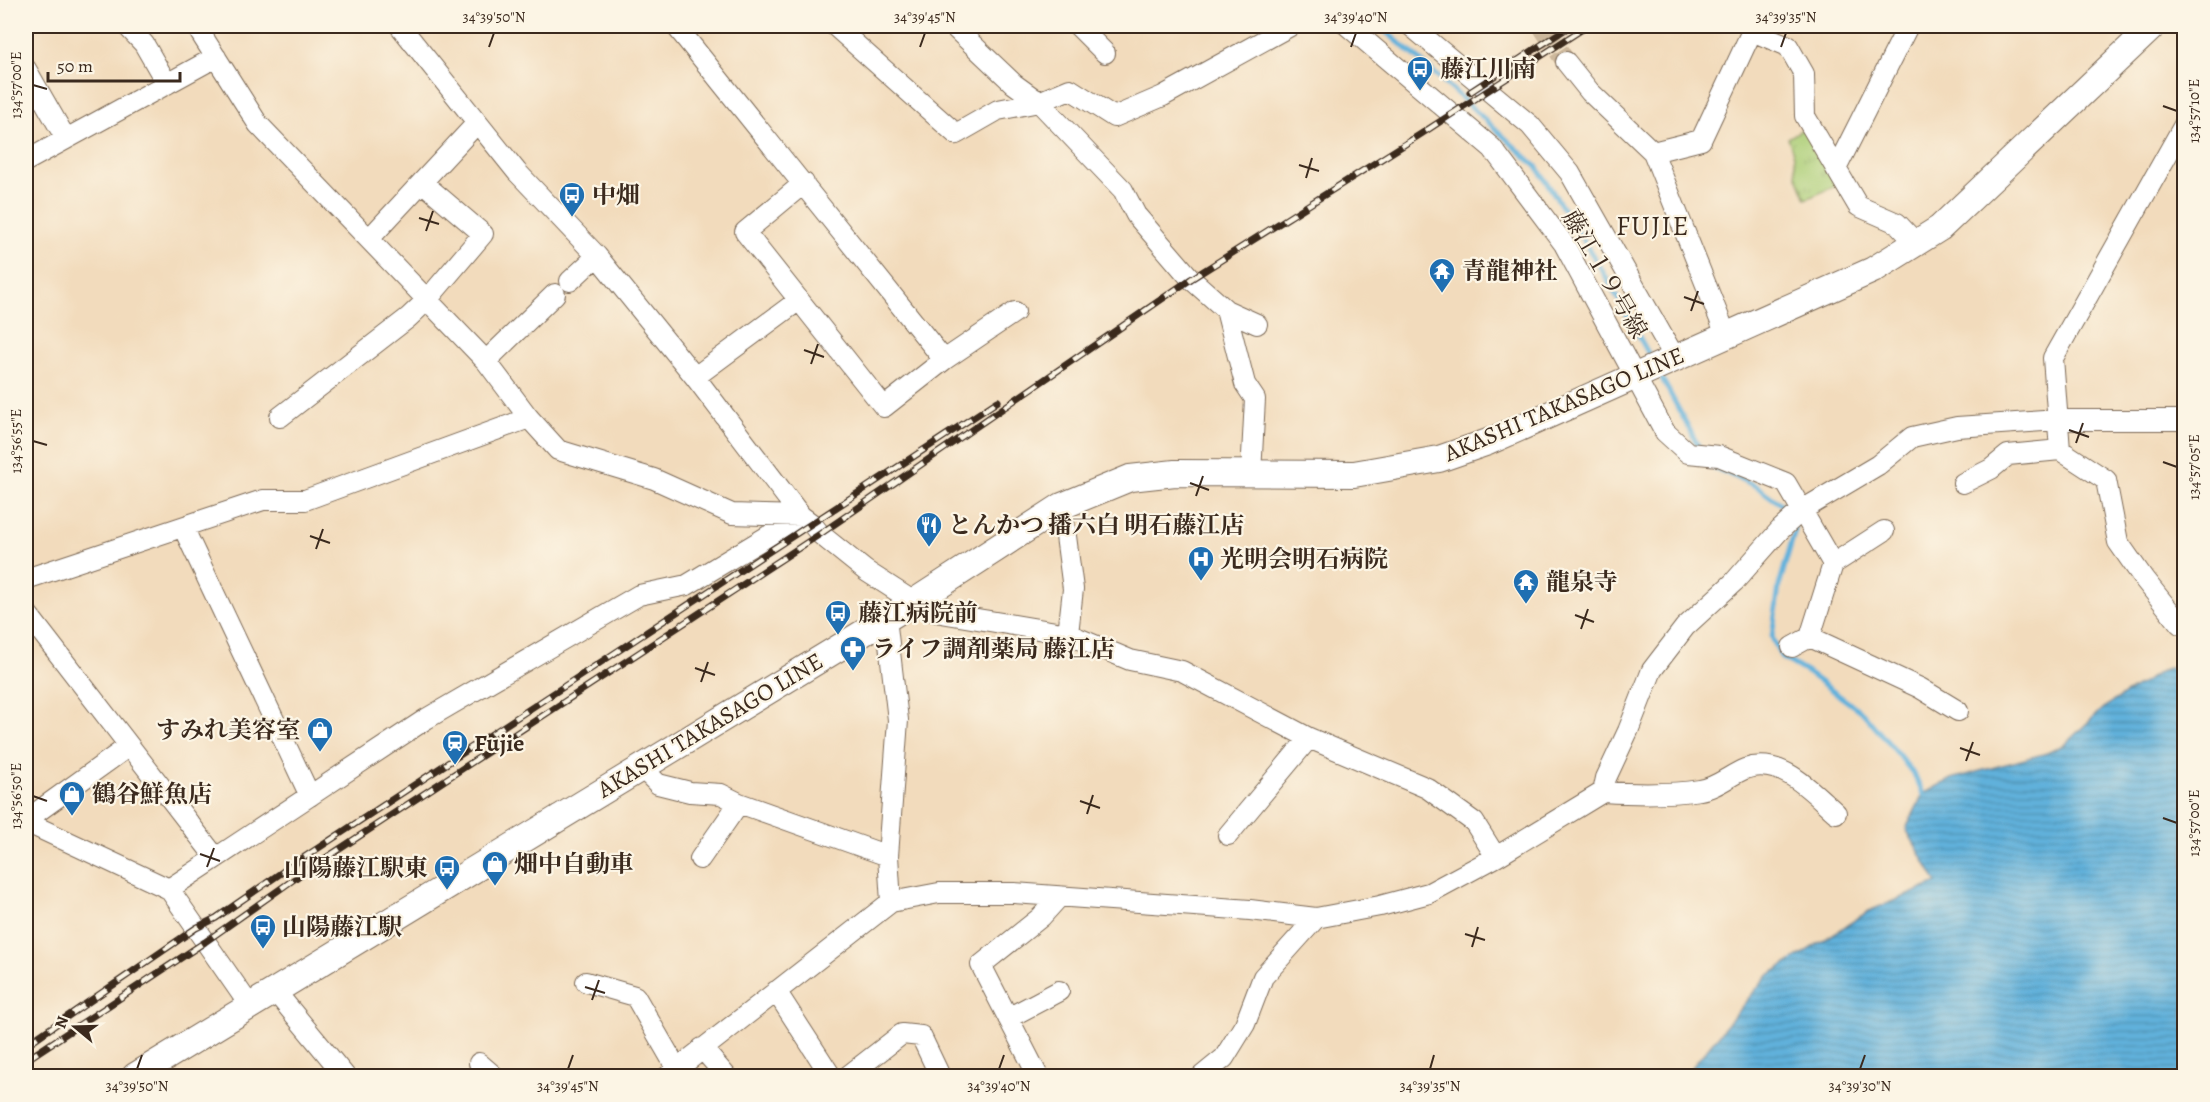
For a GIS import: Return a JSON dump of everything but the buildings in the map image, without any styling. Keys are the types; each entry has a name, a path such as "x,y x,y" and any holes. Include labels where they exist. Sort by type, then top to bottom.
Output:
{"main road":[{"name":"AKASHI TAKASAGO LINE","path":"135,1077 914,602 1062,506 1130,478 1175,473 1354,474 1438,459 1488,442 1873,270 1940,228 2153,26"}],"street":[{"path":"127,26 144,44 167,84"},
{"path":"196,26 258,124 486,362 529,418 558,450 654,479 732,514 801,516"},
{"path":"400,26 517,172 597,256 695,377 801,516 866,571 914,602 935,612 1068,634 1130,660 1182,671 1309,738 1430,790 1474,822 1496,858"},
{"path":"676,26 944,360"},
{"path":"835,26 957,134 998,110 1039,102 1070,89 1114,117 1164,96 1290,26"},
{"path":"953,26 1014,84 1039,102 1123,190 1136,215 1191,279 1227,310 1257,324"},
{"path":"1081,26 1105,53"},
{"name":"藤江１９号線","path":"1348,26 1492,148 1655,367"},
{"path":"1410,26 1530,125 1570,173 1655,367 1665,432 1688,453 1719,456 1786,483 1833,564"},
{"path":"1836,170 1908,26"},
{"path":"1653,152 1701,140 1752,31 1788,46 1804,74 1805,116 1858,206 1897,223 1916,243"},
{"path":"26,161 216,57"},
{"path":"1566,62 1590,92 1653,152 1726,334"},
{"path":"26,69 66,139"},
{"path":"369,239 477,123"},
{"path":"2060,450 2053,358 2184,125"},
{"path":"280,417 408,318 427,300 483,234 422,182"},
{"path":"804,183 744,232 884,407 944,360 1015,312"},
{"path":"570,281 597,256"},
{"path":"486,362 555,294"},
{"path":"695,377 799,300"},
{"path":"1227,310 1245,384 1255,399 1251,474"},
{"path":"26,579 263,500 304,500 529,418"},
{"path":"1603,792 1606,778 1652,670 1685,627 1734,582 1780,530 1802,510 1878,465 1912,437 1957,427 2058,420 2184,420"},
{"path":"1963,483 1991,470 2008,455 2060,450 2106,480 2118,542 2144,579 2181,624"},
{"path":"1062,506 1073,589 1068,634"},
{"path":"169,889 426,719 639,595 687,585 801,516"},
{"path":"183,527 310,796"},
{"path":"1792,647 1810,637 1833,564 1884,531"},
{"path":"26,612 216,858"},
{"path":"886,618 898,720 888,856 891,902"},
{"path":"1810,637 1920,688 1958,711"},
{"path":"1228,835 1309,738"},
{"path":"129,746 26,821 169,889 250,1006"},
{"path":"640,767 658,784 690,792 721,794 739,803 888,856"},
{"path":"586,982 635,996 673,1073 891,902 939,893 1014,893 1250,910 1316,918 1380,906 1429,893 1496,858 1603,792 1651,795 1702,790 1748,768 1772,768 1795,777 1836,813"},
{"path":"700,859 739,803"},
{"path":"1038,1077 981,965 1041,917 1059,897"},
{"path":"1202,1077 1224,1058 1245,1024 1263,977 1316,918"},
{"path":"275,991 345,1077"},
{"path":"777,991 831,1077"},
{"path":"1008,1018 1059,991"},
{"path":"848,1077 902,1034 921,1036 940,1077"},
{"path":"702,1048 726,1077"},
{"path":"479,1063 494,1077"}],"green space":[{"path":"1806,127 1836,186 1806,199 1796,174 1794,156 1788,138"}],"water":[{"path":"2184,665 2184,1076 1685,1076 1766,977 1869,911 1937,883 1906,829 1923,794 1951,779 2047,753 2064,745 2103,708 2165,669"}],"waterway":[{"path":"1379,26 1420,60 1537,167 1602,270 1652,360"},
{"path":"1659,373 1700,449"},
{"path":"1706,460 1708,465 1756,486 1785,507 1795,530 1779,586 1772,637 1781,657 1808,673 1863,713 1915,776 1923,794"}],"tunnel":[{"path":"1542,26 1566,62"}],"railway":[{"path":"1470,92 1570,26"},
{"path":"26,1060 205,942 300,875 820,534 1191,279 1587,26"},
{"path":"26,1045 196,928 216,918 294,864 998,401"}],"place":[{"name":"藤江川南","path":"1420,92"},
{"name":"中畑","path":"572,218"},
{"name":"青龍神社","path":"1442,294"},
{"name":"とんかつ 播六白 明石藤江店","path":"929,548"},
{"name":"光明会明石病院","path":"1201,582"},
{"name":"龍泉寺","path":"1526,605"},
{"name":"藤江病院前","path":"838,636"},
{"name":"ライフ調剤薬局 藤江店","path":"853,672"},
{"name":"すみれ美容室","path":"320,753"},
{"name":"Fujie","path":"455,766"},
{"name":"鶴谷鮮魚店","path":"72,817"},
{"name":"畑中自動車","path":"495,887"},
{"name":"山陽藤江駅東","path":"447,891"},
{"name":"山陽藤江駅","path":"263,950"}],"district":[{"name":"FUJIE","path":"1653,226"}]}
